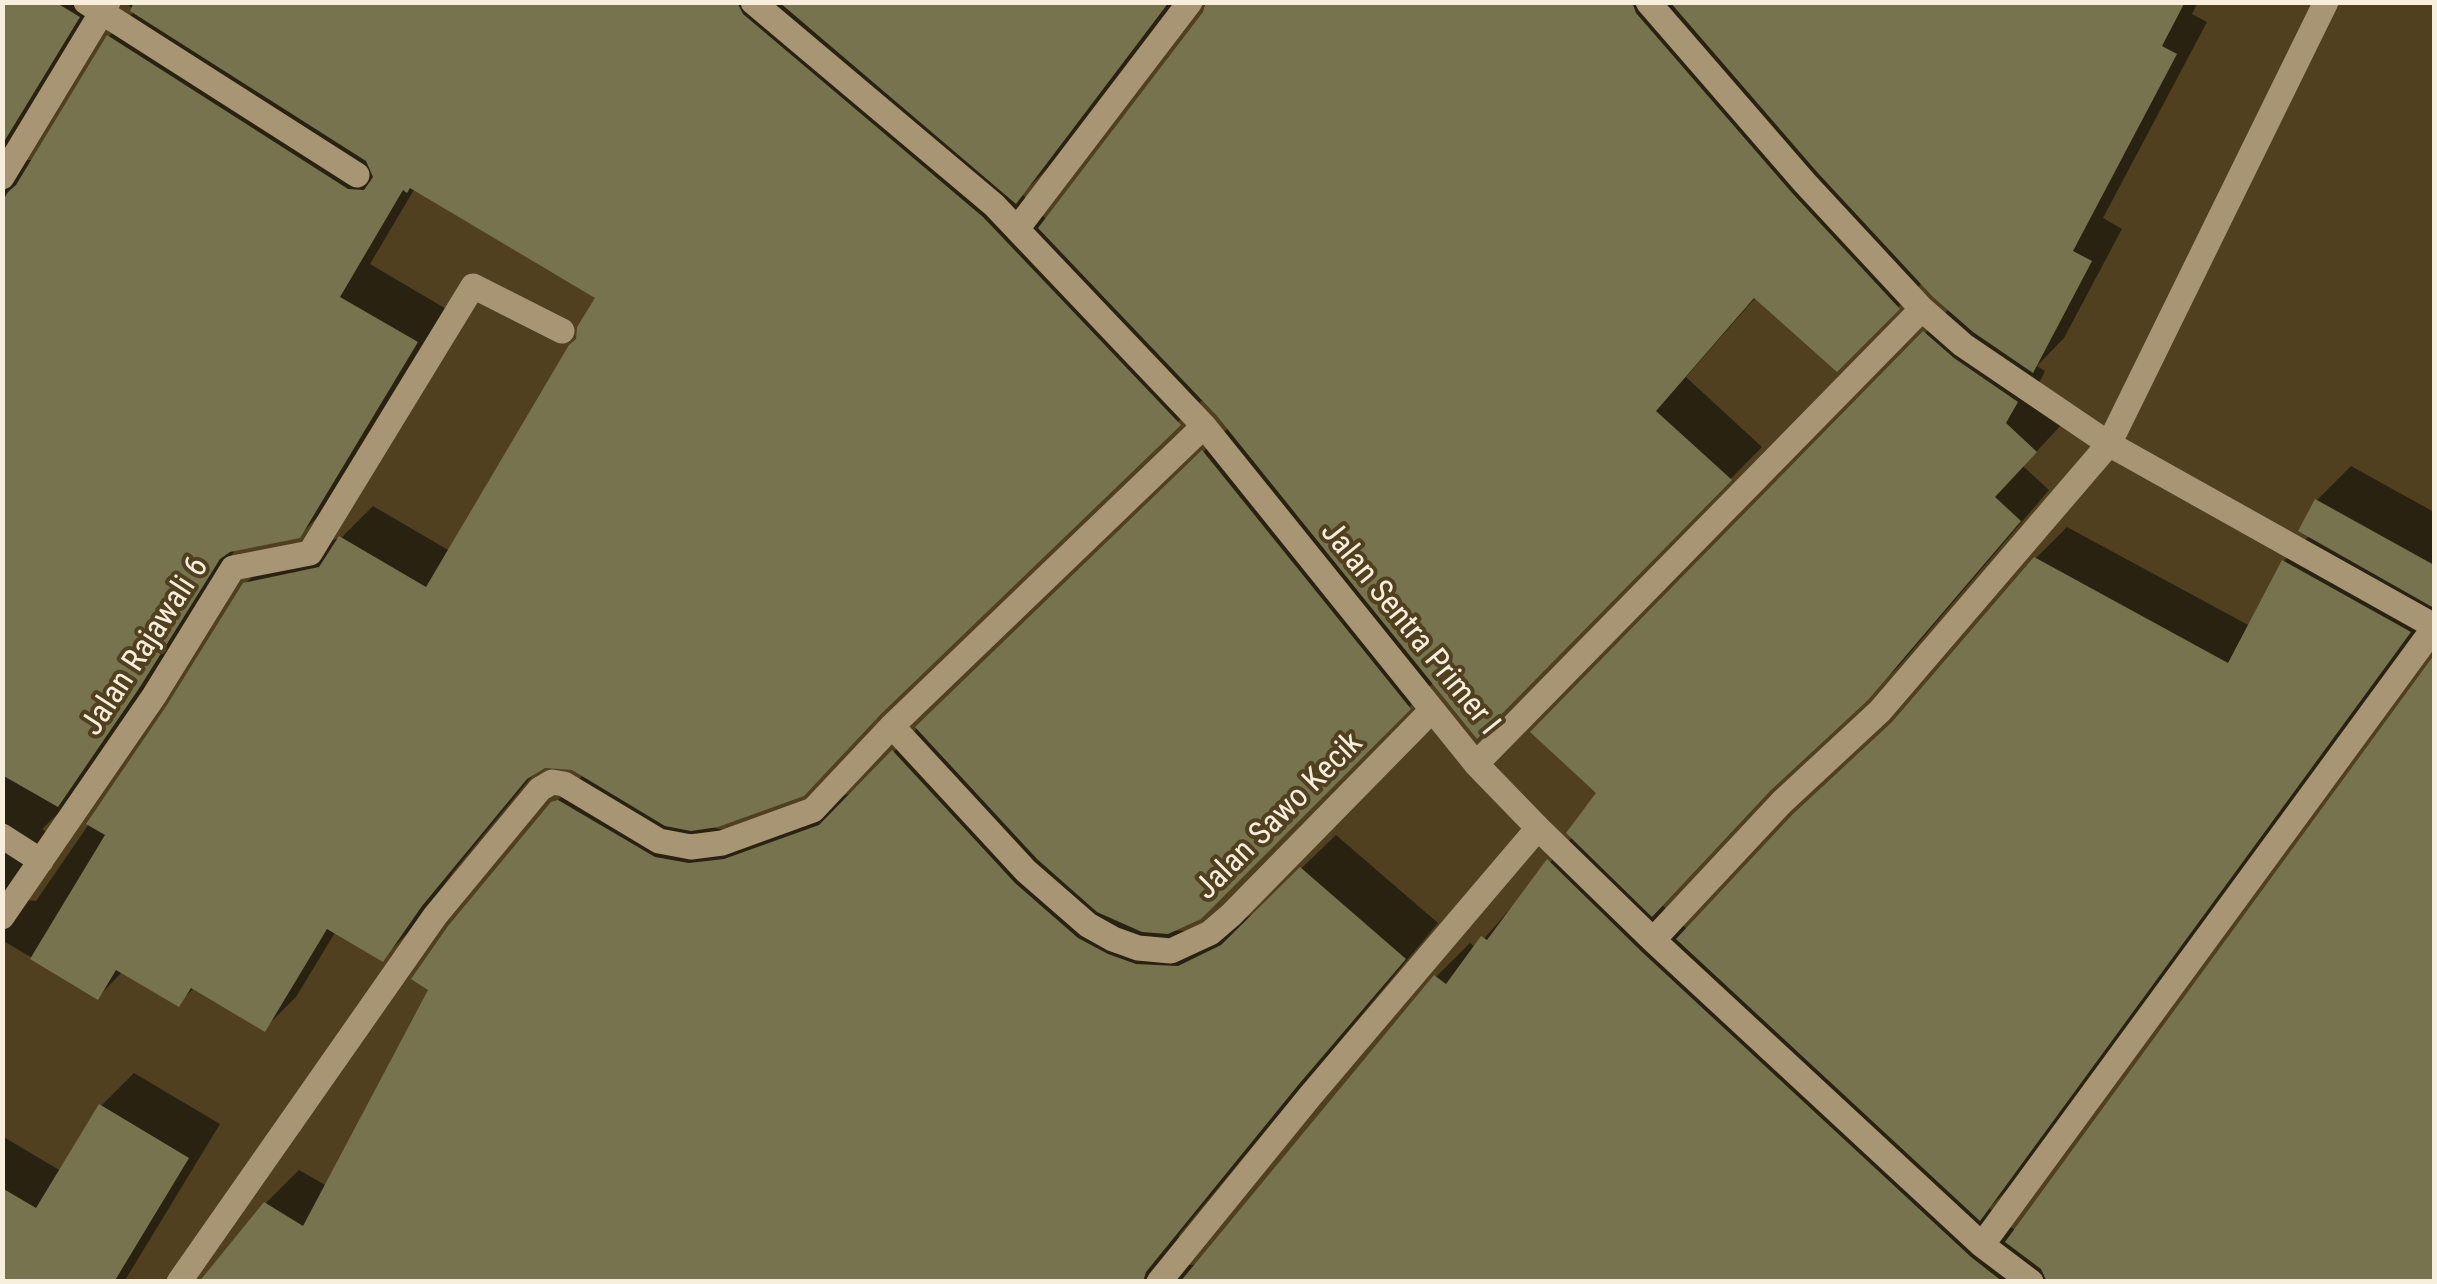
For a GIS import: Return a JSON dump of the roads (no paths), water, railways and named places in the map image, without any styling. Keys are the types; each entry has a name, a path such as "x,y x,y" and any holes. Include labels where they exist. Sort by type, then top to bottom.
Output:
{"street":[{"name":"Jalan Sentra Primer I","path":"753,2 994,205 1017,229 1204,426 1476,764 1538,828 1982,1245 2030,1282"},
{"path":"1017,229 1190,2"},
{"path":"1648,2 1804,182 1922,309 1963,346 2110,444 2434,627 1982,1245"},
{"path":"1653,940 1782,802 1880,711 2110,444 2326,2"},
{"path":"2,178 99,6 357,175"},
{"name":"Jalan Rajawali 6","path":"2,917 154,696 232,568 310,553 473,286 562,331"},
{"path":"1476,764 1922,309"},
{"path":"179,1282 435,916 540,789 552,782 564,784 669,844 691,847 722,843 814,810 892,726 1204,426"},
{"name":"Jalan Sawo Kecik","path":"892,726 1026,871 1088,924 1138,948 1170,951 1210,933 1231,914 1432,710"},
{"path":"1159,1282 1310,1095 1538,828"},
{"path":"2,836 41,861"}]}
